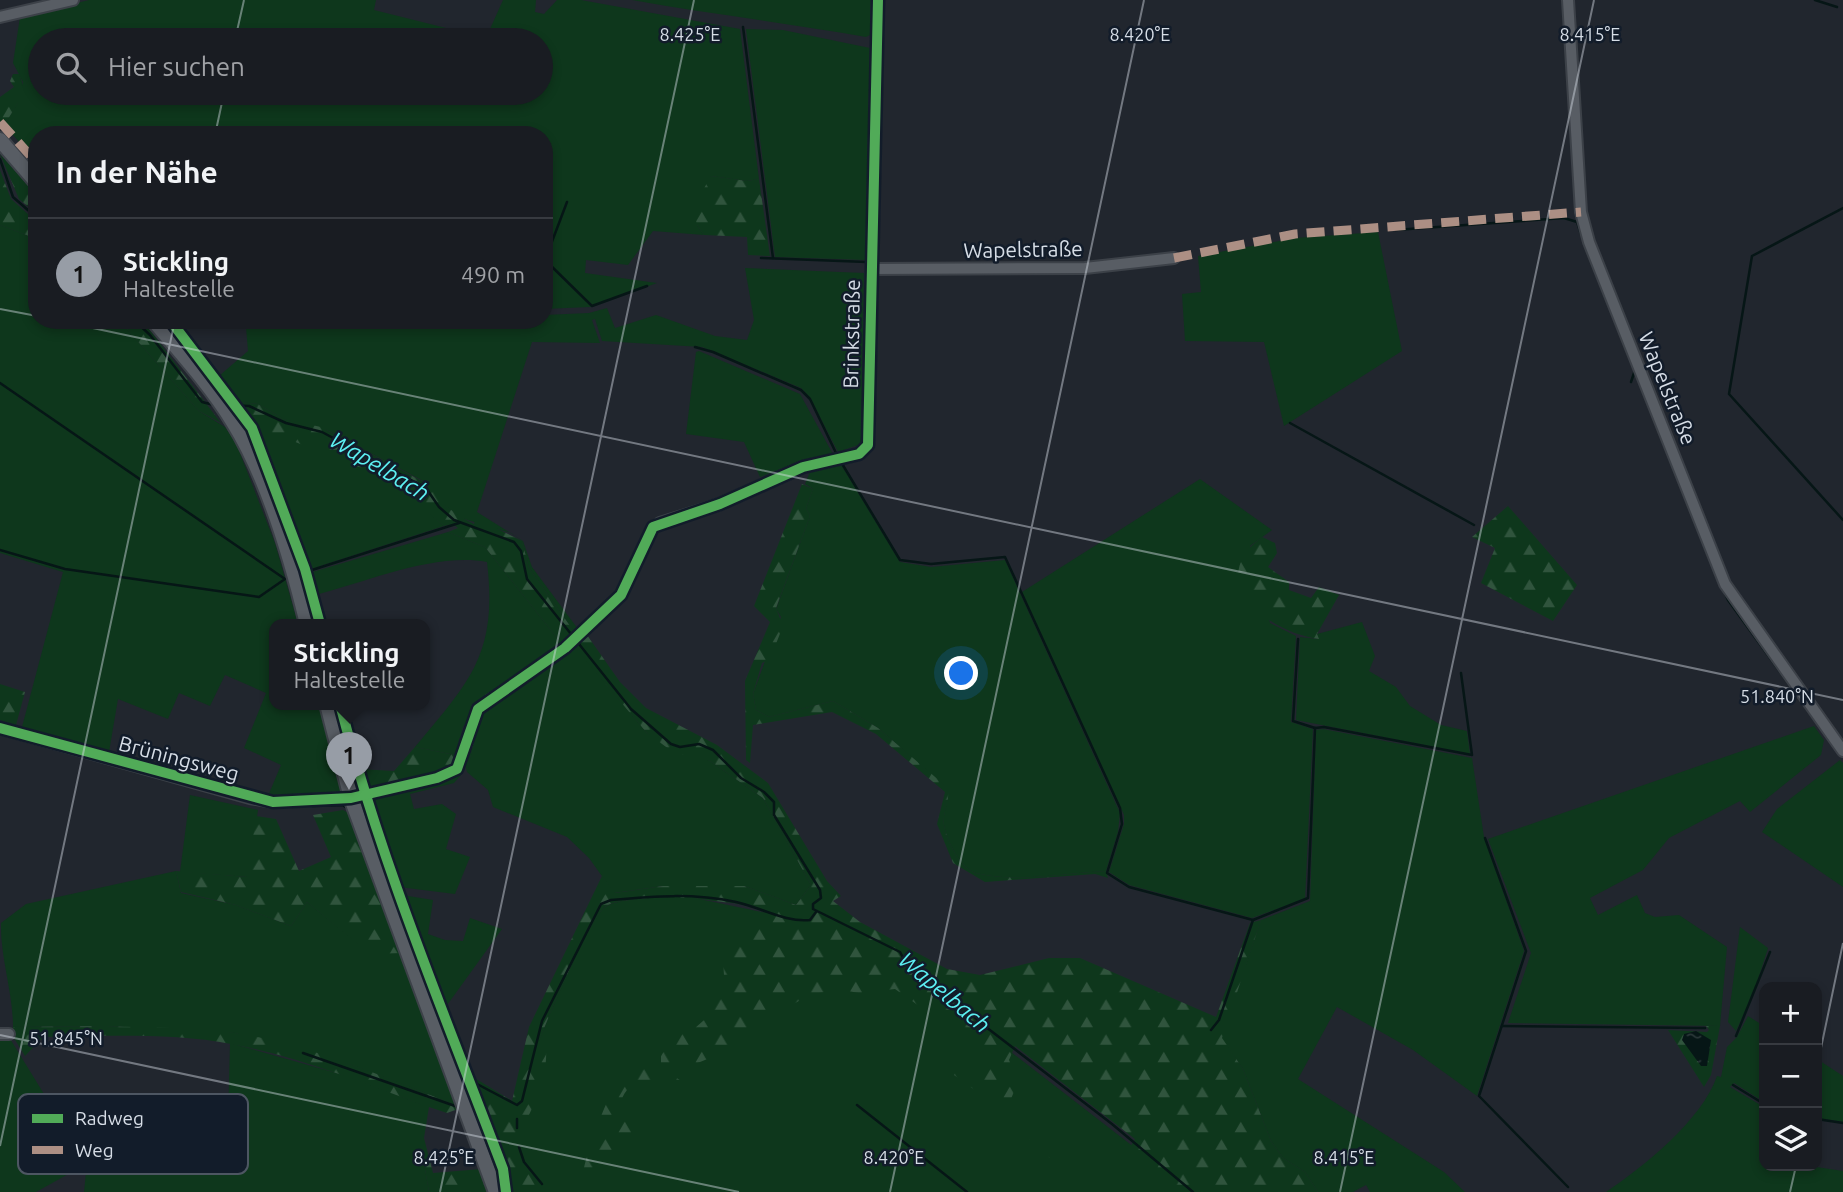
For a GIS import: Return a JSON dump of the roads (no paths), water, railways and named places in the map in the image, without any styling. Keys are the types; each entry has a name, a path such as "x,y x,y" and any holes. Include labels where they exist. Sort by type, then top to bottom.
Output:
{"main road":[{"path":"0,140 28,173"},
{"path":"160,329 233,422 252,460 285,546 306,619"},
{"path":"329,710 351,798 496,1192"}],"street":[{"path":"0,17 73,0"},
{"name":"Brinkstraße","path":"660,523 720,504 803,467 859,454 865,450 878,0"},
{"name":"Wapelstraße","path":"1568,0 1581,212 1589,242 1726,584 1843,751"},
{"name":"Wapelstraße","path":"872,269 1085,268 1174,258"},
{"name":"Brüningsweg","path":"0,728 261,800 273,802 351,798"}],"water":[{"path":"1696,1031 1711,1040 1707,1066 1701,1066 1682,1040 1684,1034"}],"waterway":[{"path":"1815,0 1837,7"},
{"path":"743,27 773,258"},
{"name":"Wapelbach","path":"0,159 13,197 28,210"},
{"path":"553,239 567,202"},
{"path":"1843,208 1752,256 1729,394 1843,520"},
{"path":"1395,230 1564,218 1577,222 1581,234"},
{"path":"761,258 867,262"},
{"path":"553,268 592,306 647,286"},
{"name":"Wapelbach","path":"144,329 202,402 214,405"},
{"path":"862,445 865,332"},
{"path":"695,347 713,352 801,390 810,399 837,455"},
{"path":"1631,382 1635,370"},
{"path":"0,383 285,579 259,597 65,569 0,550"},
{"name":"Wapelbach","path":"227,405 249,406 286,423 322,432 426,488 439,507 454,520 514,542 521,551 527,579 631,709 671,744 680,747 699,744 713,750 741,778 764,792 774,802 774,815 820,890 821,898 813,904 813,909 900,952 906,963 945,989 982,1024 1112,1124 1193,1192"},
{"path":"1290,423 1474,525"},
{"path":"841,462 900,560 931,564 1005,557 1120,808 1122,824 1107,873 1129,887 1253,920"},
{"path":"312,570 459,523"},
{"path":"1705,548 1728,600 1812,716"},
{"path":"1298,639 1293,721 1315,728"},
{"path":"1211,1030 1219,1020 1253,920 1308,898 1315,728 1324,727 1472,755 1461,673"},
{"path":"361,801 488,1140"},
{"path":"313,806 343,805 348,809"},
{"path":"1485,838 1526,951 1479,1096 1568,1187"},
{"path":"477,1084 517,1105 522,1101 542,1021 601,904 611,900 689,896 736,902 782,917 801,920 810,920 816,912"},
{"path":"1736,1036 1770,952"},
{"path":"1502,1026 1705,1028"},
{"path":"303,1053 458,1107"},
{"path":"1733,1085 1759,1101"},
{"path":"857,1105 967,1192"},
{"path":"517,1119 517,1128"},
{"path":"1822,1120 1843,1123"},
{"path":"519,1147 524,1162 542,1184"}],"place":[{"name":"Stickling","path":"349,790"}]}
